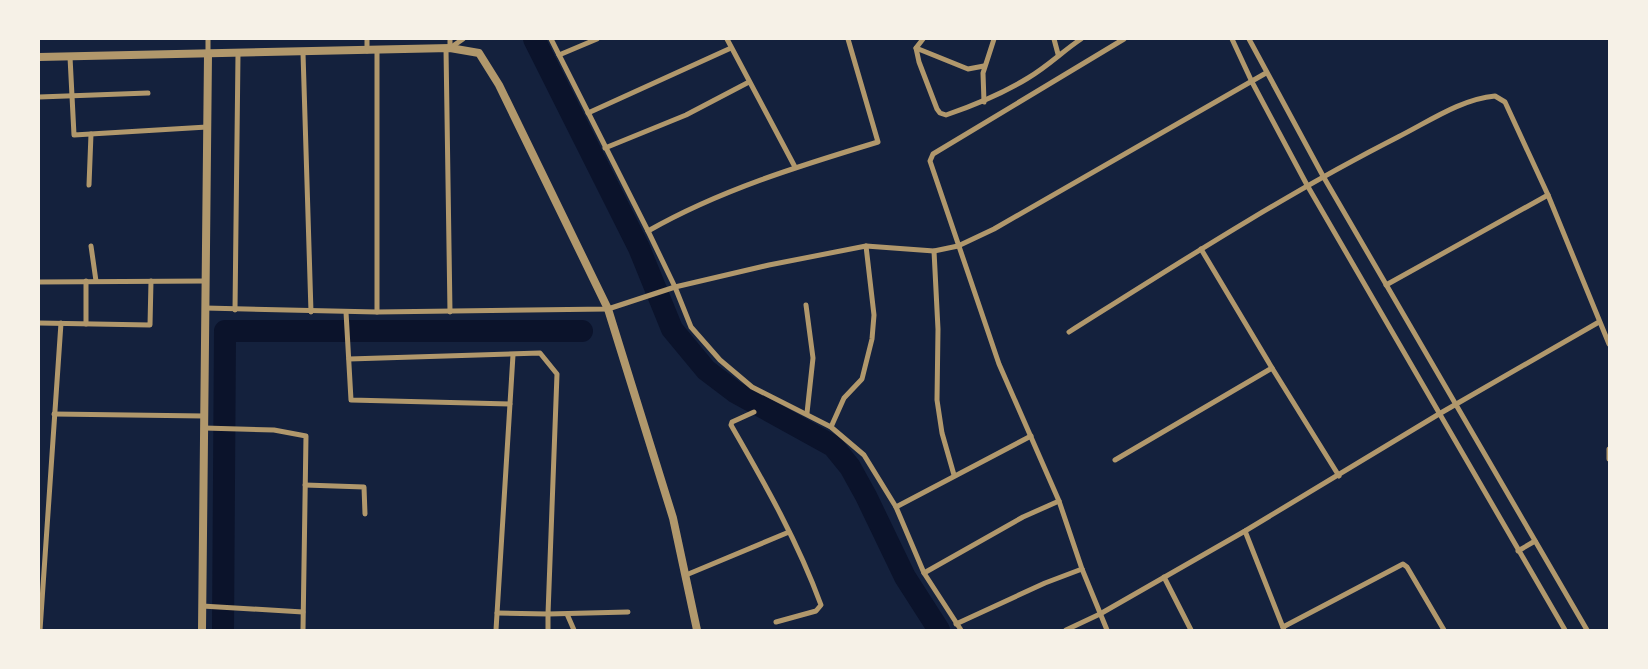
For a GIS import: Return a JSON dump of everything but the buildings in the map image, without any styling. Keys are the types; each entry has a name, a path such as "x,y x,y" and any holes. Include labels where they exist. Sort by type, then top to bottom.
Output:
{"street":[{"path":"202,630 207,428 204,416 208,39"},
{"path":"368,39 368,51"},
{"path":"450,39 448,49 450,312"},
{"path":"448,49 463,39"},
{"path":"551,39 648,230 675,287 687,322 720,360 752,386 831,426 864,455 896,507 924,573 961,630"},
{"path":"559,55 597,39"},
{"path":"727,39 796,167"},
{"path":"648,230 714,198 796,167 878,142 848,39"},
{"path":"923,39 916,48 919,62 940,113 946,115 984,102 1030,77 1058,54 1081,39"},
{"path":"984,102 984,66 994,39"},
{"path":"1054,39 1058,54"},
{"path":"1107,630 1082,569 1059,501 999,364 930,161 933,154 1124,39"},
{"path":"1232,39 1252,82 1307,185 1565,630"},
{"path":"1248,39 1323,176 1588,630"},
{"path":"588,113 731,48"},
{"path":"916,48 968,69 984,66"},
{"path":"39,57 448,49 479,53 486,61 608,309 673,518 697,630"},
{"path":"377,50 378,312"},
{"path":"303,53 312,312"},
{"path":"235,310 238,54"},
{"path":"70,57 74,135 207,126"},
{"path":"205,308 312,312 608,309 675,287 866,246 934,251 958,246 994,228 1266,73"},
{"path":"605,148 686,115 749,82"},
{"path":"39,96 72,97 148,92"},
{"path":"1069,332 1201,249 1323,176 1469,101 1495,96 1505,102 1548,195 1609,344"},
{"path":"89,186 90,134"},
{"path":"1386,285 1548,195"},
{"path":"91,246 96,281"},
{"path":"831,426 844,398 862,379 872,339 874,315 866,246"},
{"path":"1201,249 1339,476"},
{"path":"934,251 938,329 937,400 942,433 954,475"},
{"path":"86,281 86,324"},
{"path":"39,323 150,325 151,281"},
{"path":"39,282 206,281"},
{"path":"806,305 813,358 807,413"},
{"path":"346,312 351,400 510,404"},
{"path":"1069,629 1100,614 1245,531 1439,414 1600,322"},
{"path":"40,630 61,324"},
{"path":"349,359 540,353 557,374 548,630"},
{"path":"496,630 513,355"},
{"path":"1115,460 1272,368"},
{"path":"754,412 732,422 731,425 789,532 811,578 821,607 810,613 776,622"},
{"path":"54,414 204,416"},
{"path":"207,428 274,430 306,436 303,630"},
{"path":"896,507 1031,436"},
{"path":"1609,449 1609,459"},
{"path":"305,485 364,487 365,514"},
{"path":"924,573 1023,517 1059,501"},
{"path":"1245,531 1284,629 1403,564 1407,567 1444,630"},
{"path":"686,575 789,532"},
{"path":"1518,551 1535,541"},
{"path":"956,624 1045,583 1082,569"},
{"path":"1164,577 1190,630"},
{"path":"202,606 303,612"},
{"path":"497,613 567,614 628,612"},
{"path":"567,614 574,630"}],"waterway":[{"path":"534,39 639,248 672,329 706,370 735,392 833,446 850,467 905,577 939,630"},
{"path":"223,630 225,331 582,331"}]}
